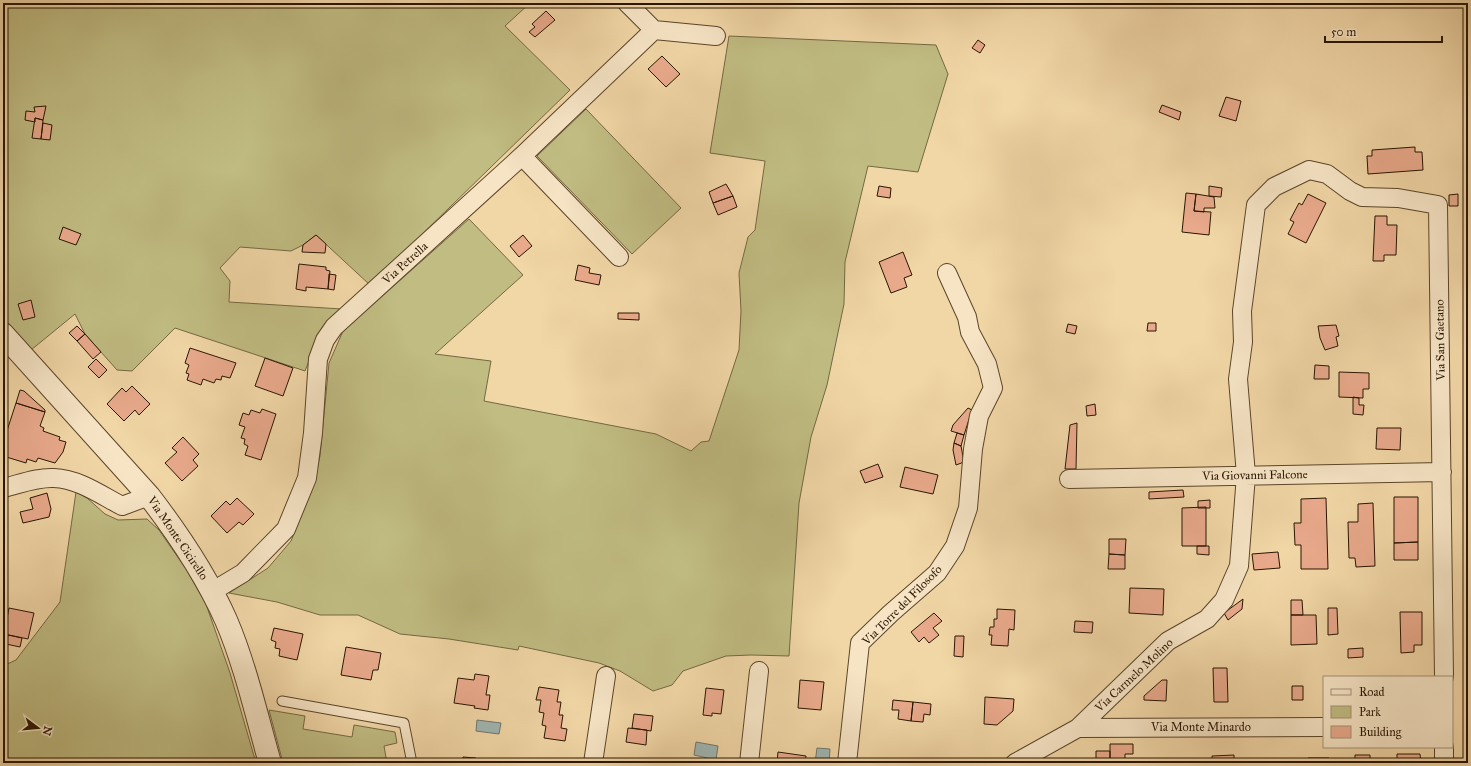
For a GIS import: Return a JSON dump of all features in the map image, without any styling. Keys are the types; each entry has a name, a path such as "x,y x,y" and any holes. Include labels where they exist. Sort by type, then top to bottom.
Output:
{"street":[{"path":"627,3 654,30 716,36"},
{"name":"Via Petrella","path":"212,591 243,573 286,529 306,478 313,433 318,359 326,340 334,327 522,156 654,30"},
{"path":"522,156 619,257"},
{"name":"Via San Gaetano","path":"1256,205 1274,187 1309,170 1327,174 1350,192 1362,197 1398,198 1438,205 1444,676"},
{"name":"Via Carmelo Molino","path":"1015,763 1078,728 1168,641 1207,619 1224,600 1239,566 1246,475 1238,379 1243,342 1242,311 1256,205"},
{"name":"Via Torre del Filosofo","path":"847,763 860,643 891,613 937,573 955,546 968,508 973,449 979,416 992,388 987,364 970,332 967,318 947,273"},
{"name":"Via Monte Cicirello","path":"3,334 149,496 171,524 196,562 212,591 238,651 270,763"},
{"name":"Via Giovanni Falcone","path":"1069,479 1442,472"},
{"path":"3,488 33,480 55,478 80,484 122,506 149,496"},
{"path":"749,763 759,671"},
{"path":"593,763 606,676"},
{"name":"Via Monte Minardo","path":"1078,728 1323,727"},
{"path":"1444,748 1444,763"}],"lane":[{"path":"282,701 404,723 412,763"}],"green space":[{"path":"3,3 530,3 505,26 570,90 370,285 316,235 303,245 291,251 240,247 220,268 230,281 229,302 342,309 320,333 305,371 175,328 132,371 117,370 85,334 75,314 31,350 3,320"},
{"path":"729,36 936,45 948,74 918,172 868,166 845,262 844,304 827,385 811,437 799,503 789,656 726,656 683,671 672,685 653,691 620,671 599,663 519,646 518,650 449,639 400,634 358,615 320,615 277,602 229,593 268,568 291,541 311,492 316,474 320,456 329,363 343,331 469,219 523,275 435,354 491,361 484,401 656,434 691,451 701,442 709,441 739,350 741,311 739,273 748,237 755,230 765,161 710,153"},
{"path":"586,109 681,208 632,254 537,156"},
{"path":"76,492 87,498 105,514 118,520 147,519 159,530 186,569 206,604 230,673 256,763 3,763 3,666 16,660 60,602"},
{"path":"269,710 305,716 303,729 352,737 354,725 395,732 397,743 384,746 387,763 283,763"}],"water":[{"path":"477,720 501,723 499,734 476,731"},
{"path":"696,742 718,746 716,760 694,755"},
{"path":"817,748 830,749 829,763 815,763"}],"building":[{"path":"546,11 555,20 535,37 529,32 535,27 532,24"},
{"path":"978,40 985,45 980,53 972,48"},
{"path":"662,56 680,74 666,87 648,69"},
{"path":"1226,97 1241,101 1236,121 1219,116"},
{"path":"1162,105 1181,112 1179,120 1159,112"},
{"path":"46,106 43,120 35,118 35,122 25,120 26,111 35,112 34,107"},
{"path":"35,118 43,120 41,139 32,138"},
{"path":"43,123 52,125 50,140 41,139"},
{"path":"1415,147 1415,152 1422,152 1423,170 1368,174 1367,156 1372,156 1372,150"},
{"path":"726,184 733,196 713,203 709,192"},
{"path":"879,186 891,188 890,198 877,196"},
{"path":"1209,186 1222,188 1221,197 1209,196"},
{"path":"1186,193 1196,194 1194,211 1211,212 1209,235 1182,232"},
{"path":"1196,194 1214,197 1215,208 1204,208 1204,212 1194,211"},
{"path":"1308,194 1326,203 1306,243 1288,234 1294,222 1290,220 1299,203 1302,205"},
{"path":"1458,194 1458,206 1449,206 1449,195"},
{"path":"733,196 737,207 718,215 713,203"},
{"path":"1375,216 1387,216 1387,225 1397,225 1396,255 1384,255 1384,261 1373,261"},
{"path":"63,227 81,234 76,245 59,239"},
{"path":"316,235 326,244 325,253 302,252 303,245"},
{"path":"523,235 532,246 519,257 510,246"},
{"path":"903,252 912,275 904,278 907,287 891,293 879,262"},
{"path":"299,264 326,267 326,270 330,271 328,289 306,287 306,291 296,289"},
{"path":"578,265 590,268 589,273 601,275 599,285 575,280"},
{"path":"329,274 336,275 334,290 328,289"},
{"path":"31,300 35,317 23,320 18,304"},
{"path":"618,313 639,313 639,320 618,319"},
{"path":"1148,323 1156,323 1156,331 1147,331"},
{"path":"1068,324 1077,326 1075,334 1066,332"},
{"path":"1336,325 1339,336 1336,337 1338,346 1325,350 1320,338 1318,326"},
{"path":"77,326 85,334 77,341 69,333"},
{"path":"85,334 101,352 93,359 77,341"},
{"path":"190,348 236,363 230,378 222,376 221,380 216,379 214,383 203,379 201,385 187,380 189,374 186,373 189,365 185,363"},
{"path":"265,358 293,368 283,396 255,386"},
{"path":"96,359 107,370 99,378 88,367"},
{"path":"1315,365 1329,366 1329,379 1314,379"},
{"path":"1339,372 1369,373 1369,389 1363,389 1363,398 1339,397"},
{"path":"132,386 150,404 139,415 135,410 124,421 107,404 122,388 126,392"},
{"path":"20,390 24,391 45,410 45,412 16,403"},
{"path":"1353,397 1359,398 1359,405 1364,405 1363,415 1353,414"},
{"path":"16,403 45,412 40,426 44,428 43,431 60,437 59,440 66,442 63,452 55,463 38,458 36,462 27,459 26,463 3,456 3,443"},
{"path":"1095,404 1096,415 1087,416 1086,406"},
{"path":"968,408 972,410 964,435 951,431 953,425"},
{"path":"262,409 276,414 261,460 245,455 248,446 244,444 245,439 241,438 245,427 239,425 243,413 249,415 251,410 260,413"},
{"path":"1077,423 1076,469 1065,469 1070,425"},
{"path":"1377,428 1401,428 1400,450 1376,449"},
{"path":"957,433 964,435 961,446 954,443"},
{"path":"183,437 199,454 193,460 198,466 182,481 165,463 177,452 172,448"},
{"path":"954,443 961,446 964,462 956,465 953,450"},
{"path":"878,464 883,477 865,483 860,471"},
{"path":"905,467 938,475 933,494 900,487"},
{"path":"1183,490 1184,497 1149,499 1149,492"},
{"path":"47,493 51,509 49,517 23,523 20,512 33,509 30,498"},
{"path":"1394,497 1418,497 1418,542 1394,543"},
{"path":"237,498 254,514 243,525 239,522 227,533 211,516 226,501 230,505"},
{"path":"1326,498 1328,569 1301,569 1301,545 1295,545 1294,523 1301,523 1301,499"},
{"path":"1210,500 1210,508 1198,508 1198,501"},
{"path":"1373,503 1375,566 1356,567 1355,558 1349,558 1348,522 1358,522 1358,504"},
{"path":"1206,507 1206,546 1182,546 1182,508"},
{"path":"1109,539 1126,539 1125,555 1109,554"},
{"path":"1418,542 1418,560 1394,560 1394,543"},
{"path":"1197,546 1209,546 1209,555 1197,554"},
{"path":"1278,552 1280,568 1254,570 1252,554"},
{"path":"1109,554 1125,555 1125,569 1108,569"},
{"path":"1130,588 1164,589 1163,615 1129,613"},
{"path":"1466,597 1468,597 1468,630 1466,630"},
{"path":"1243,599 1242,609 1228,620 1224,613"},
{"path":"1291,600 1302,600 1303,615 1291,615"},
{"path":"9,608 34,613 28,639 4,634"},
{"path":"1328,608 1337,608 1338,634 1328,635"},
{"path":"997,609 1015,610 1014,630 1009,629 1008,646 991,645 992,635 989,635 990,627 994,627 994,619 997,619"},
{"path":"1400,612 1422,612 1422,645 1414,645 1414,652 1401,653"},
{"path":"934,613 942,621 933,628 939,635 929,643 924,637 919,642 911,632"},
{"path":"1291,615 1316,615 1317,644 1291,645"},
{"path":"1075,621 1093,622 1092,633 1074,632"},
{"path":"274,628 303,634 297,660 279,656 280,649 275,648 276,642 271,640"},
{"path":"8,635 22,638 20,647 6,644"},
{"path":"955,636 964,636 963,657 954,656"},
{"path":"346,647 381,653 378,670 373,670 371,680 341,675"},
{"path":"1363,648 1363,657 1348,658 1348,649"},
{"path":"1213,668 1227,668 1228,702 1214,702"},
{"path":"475,674 489,676 486,695 490,695 488,710 474,708 475,706 454,703 458,678 474,680"},
{"path":"800,680 824,682 821,710 798,708"},
{"path":"1162,680 1167,680 1166,701 1144,700 1144,696"},
{"path":"1292,686 1303,686 1303,700 1292,700"},
{"path":"539,687 559,690 557,702 561,702 559,715 563,715 561,728 567,729 565,741 544,738 546,726 542,725 544,713 539,712 541,700 536,700"},
{"path":"706,688 724,690 721,714 712,713 712,716 703,715"},
{"path":"985,697 1014,699 1013,711 997,725 984,724"},
{"path":"893,700 913,702 911,721 898,719 899,710 892,710"},
{"path":"913,702 931,704 930,715 924,714 923,722 911,721"},
{"path":"634,714 653,716 651,731 632,728"},
{"path":"628,728 647,730 646,745 626,742"},
{"path":"1110,744 1133,744 1133,754 1125,754 1125,763 1110,763"},
{"path":"1096,751 1110,751 1110,763 1096,763"},
{"path":"778,752 806,756 805,763 777,763"},
{"path":"1397,754 1420,754 1421,763 1397,763"},
{"path":"1234,755 1234,763 1212,763 1212,756"},
{"path":"1355,755 1370,755 1370,763 1355,763"},
{"path":"463,757 476,758 476,763 454,763 454,761 462,762"},
{"path":"1308,758 1329,758 1330,763 1308,763"},
{"path":"1260,759 1281,759 1281,763 1260,763"}]}
